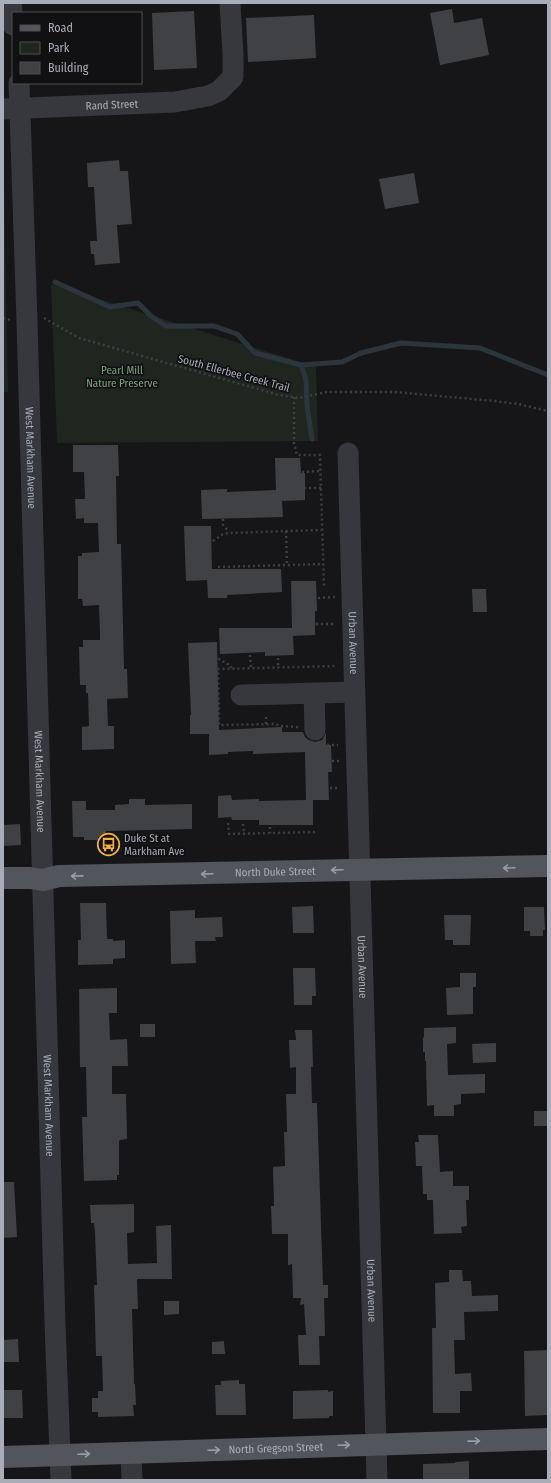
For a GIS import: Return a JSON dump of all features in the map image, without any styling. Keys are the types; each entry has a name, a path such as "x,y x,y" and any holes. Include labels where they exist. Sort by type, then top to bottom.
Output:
{"main road":[{"name":"North Duke Street","path":"3,878 30,878 42,880 59,876 548,866"},
{"name":"North Gregson Street","path":"3,1457 548,1439"}],"street":[{"path":"11,3 12,14"},
{"name":"Rand Street","path":"12,109 174,102 208,96 219,91 233,77 230,3"},
{"name":"West Markham Avenue","path":"19,84 12,109 42,880 61,1480"},
{"name":"Urban Avenue","path":"348,453 377,1480"},
{"path":"241,695 354,692"},
{"path":"314,693 315,730"},
{"path":"131,1452 132,1480"}],"path":[{"name":"South Ellerbee Creek Trail","path":"43,318 79,338 271,393 299,398 327,392 395,392 494,401 518,404 548,411"},
{"path":"294,397 294,443 297,455 320,454 324,586"},
{"path":"302,472 321,471"},
{"path":"304,488 321,488"},
{"path":"223,519 223,526 230,533"},
{"path":"213,540 223,534 230,533 322,530"},
{"path":"286,531 287,565"},
{"path":"218,572 218,567 323,564"},
{"path":"318,598 342,597"},
{"path":"316,624 336,624"},
{"path":"250,655 251,668"},
{"path":"214,656 231,666 231,669"},
{"path":"278,658 278,668"},
{"path":"224,669 344,666"},
{"path":"266,717 266,724"},
{"path":"228,823 229,834 317,832"},
{"path":"243,824 244,834"},
{"path":"270,827 270,833"}],"green space":[{"path":"3,125 8,392 3,392"},
{"name":"Pearl Mill Nature Preserve","path":"51,284 316,367 318,441 57,443"}],"building":[{"path":"452,9 454,23 482,18 489,55 440,65 430,13"},
{"path":"194,11 197,68 154,70 152,13"},
{"path":"314,15 316,58 248,62 246,18"},
{"path":"119,160 120,171 128,171 132,224 117,225 120,263 95,265 94,254 91,254 90,241 97,241 94,187 88,187 87,163"},
{"path":"414,173 419,203 385,209 379,179"},
{"path":"73,445 118,445 119,476 116,476 117,544 121,544 124,669 127,669 128,698 107,699 108,726 114,726 114,749 82,750 82,727 89,726 88,693 86,693 86,685 80,685 79,647 83,647 83,640 100,640 100,633 99,605 83,606 82,599 78,599 78,556 82,556 82,553 99,552 98,523 84,523 84,518 76,519 75,499 85,499 84,472 73,472"},
{"path":"275,458 300,458 301,473 305,473 305,500 282,501 283,517 202,519 201,490 227,489 227,492 276,490"},
{"path":"184,526 211,526 212,569 281,569 282,592 227,595 227,598 208,598 207,580 186,581"},
{"path":"291,581 316,581 317,611 315,611 315,635 293,636 294,655 265,656 265,652 220,654 219,628 292,628"},
{"path":"472,589 486,589 487,612 473,612"},
{"path":"217,642 219,730 282,727 282,732 303,732 305,737 315,742 322,740 326,733 326,745 331,745 332,772 328,772 329,800 313,800 313,825 259,825 259,820 232,820 231,817 218,818 218,796 231,795 232,800 306,800 305,752 253,754 253,751 228,752 228,754 209,755 209,734 190,734 191,715 188,643"},
{"path":"129,799 145,799 145,805 192,804 192,829 106,831 106,837 98,837 98,840 84,840 84,837 73,837 72,801 86,801 86,810 115,810 115,805 129,804"},
{"path":"20,824 21,845 3,846 3,825"},
{"path":"80,903 106,903 107,939 113,939 113,941 125,940 125,958 113,959 113,964 78,965 78,940 81,940"},
{"path":"313,906 314,933 293,933 292,907"},
{"path":"524,907 544,907 545,930 543,930 543,936 530,936 530,931 524,931"},
{"path":"195,910 195,918 222,917 223,937 215,937 216,941 195,941 196,963 171,964 170,911"},
{"path":"444,915 471,915 470,945 453,945 453,940 445,940"},
{"path":"293,968 315,968 316,996 312,996 312,1005 294,1005"},
{"path":"460,973 476,973 476,987 473,987 473,1014 447,1015 446,988 460,987"},
{"path":"117,988 117,1013 109,1013 110,1040 127,1039 128,1066 112,1066 112,1094 126,1094 127,1139 119,1141 119,1175 117,1175 117,1180 84,1181 82,1117 87,1117 86,1067 80,1067 79,989"},
{"path":"140,1024 155,1024 155,1037 140,1037"},
{"path":"456,1027 456,1043 447,1044 448,1075 485,1074 485,1093 461,1094 461,1104 454,1105 454,1116 434,1116 434,1105 427,1106 426,1061 425,1052 423,1052 424,1028"},
{"path":"295,1030 312,1030 312,1103 317,1103 323,1285 328,1285 328,1298 324,1298 325,1336 319,1336 320,1365 299,1365 298,1335 306,1335 304,1304 300,1305 301,1298 293,1298 292,1264 288,1265 288,1234 272,1234 271,1206 274,1206 273,1167 285,1166 284,1132 287,1132 286,1094 296,1094 296,1067 290,1068 289,1040 296,1040"},
{"path":"496,1043 496,1062 473,1063 472,1044"},
{"path":"534,1111 548,1111 548,1126 534,1126"},
{"path":"418,1135 438,1135 440,1172 453,1171 453,1186 469,1186 469,1200 466,1200 467,1226 461,1227 462,1233 434,1234 433,1200 427,1200 427,1194 423,1194 422,1166 416,1166 415,1142 419,1142"},
{"path":"3,1182 14,1182 17,1237 3,1238"},
{"path":"134,1204 134,1232 127,1233 128,1264 157,1263 156,1226 171,1225 172,1279 137,1279 138,1309 132,1309 136,1405 133,1405 134,1416 98,1417 98,1412 92,1412 92,1398 98,1398 98,1391 103,1391 102,1356 96,1356 94,1285 97,1285 95,1233 94,1223 91,1223 90,1205"},
{"path":"449,1270 462,1270 463,1281 471,1281 472,1296 498,1295 498,1311 464,1312 465,1340 454,1340 455,1374 471,1373 472,1391 460,1391 460,1413 433,1413 432,1328 436,1328 435,1283 449,1282"},
{"path":"164,1301 179,1301 179,1314 164,1315"},
{"path":"18,1339 19,1362 3,1362 3,1340"},
{"path":"224,1341 225,1354 212,1354 212,1342"},
{"path":"548,1350 548,1415 525,1416 524,1351"},
{"path":"239,1380 239,1384 245,1384 246,1415 216,1415 215,1385 221,1385 221,1381"},
{"path":"3,1390 22,1390 23,1418 3,1418"},
{"path":"328,1390 328,1392 333,1391 333,1416 329,1416 329,1418 293,1419 293,1391"},
{"path":"469,1461 469,1480 423,1480 423,1464"}],"waterway":[{"path":"55,282 110,307 138,303 151,316 166,326 214,326 237,334 255,353 301,365 342,362 361,353 401,343 480,348 548,375"},
{"path":"301,365 306,380 307,406 312,439"}],"place":[{"name":"Duke St at Markham Ave","path":"109,844"}]}
